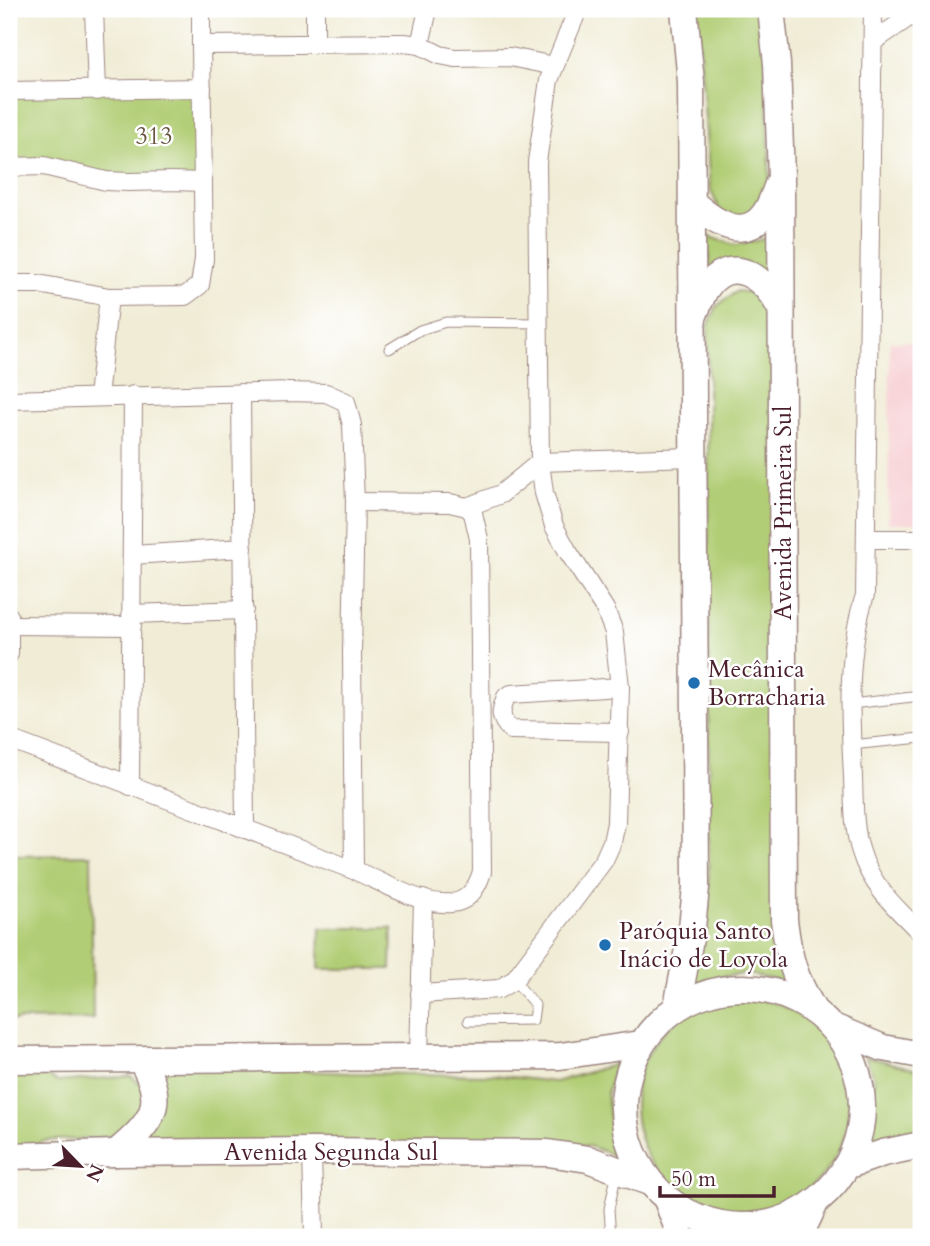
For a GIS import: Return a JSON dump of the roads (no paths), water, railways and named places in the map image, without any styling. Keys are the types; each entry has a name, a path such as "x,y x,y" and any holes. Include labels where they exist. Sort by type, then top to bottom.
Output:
{"main road":[{"path":"677,1007 692,928 696,887 692,457 693,203 691,82 684,9"},
{"name":"Avenida Primeira Sul","path":"771,9 777,64 781,177 784,920 788,953 796,979 823,1018"},
{"path":"693,203 715,222 726,226 752,224 769,208 781,177"},
{"path":"692,318 712,282 727,272 736,270 753,275 766,285 781,309"},
{"path":"679,1236 658,1191 634,1157 625,1129 624,1099 627,1080 641,1044 657,1024 677,1007 702,994 758,988 788,996 823,1018 883,1048 921,1055"},
{"path":"658,1191 693,1216 723,1225 755,1226 787,1218 816,1201 833,1185 846,1166 859,1132 862,1096 852,1059 823,1018"},
{"path":"9,1060 560,1056 641,1044"},
{"path":"116,1153 141,1132 151,1117 156,1096 149,1073 141,1060"},
{"path":"846,1166 883,1153 921,1145"},
{"name":"Avenida Segunda Sul","path":"9,1156 312,1151 548,1153 588,1159 618,1170 658,1191"},
{"path":"799,1237 816,1201"}],"street":[{"path":"94,9 97,91"},
{"path":"9,284 38,284 109,297 185,296 198,289 204,259 201,9"},
{"path":"314,9 315,43"},
{"path":"420,45 428,9"},
{"path":"420,994 499,989 514,980 588,884 612,842 620,732 620,687 614,632 605,609 566,550 554,526 544,493 540,463 537,162 544,100 554,66 578,9"},
{"path":"873,9 865,595 852,659 851,745 854,809 860,852 876,885 921,933"},
{"path":"874,41 921,9"},
{"path":"201,45 420,45 440,55 455,58 510,57 554,66"},
{"path":"9,91 202,88"},
{"path":"9,167 44,166 106,181 203,182"},
{"path":"98,397 109,297"},
{"path":"241,393 245,829"},
{"path":"9,400 132,395 326,393 346,402 352,425 355,502 352,653 354,870"},
{"path":"130,786 132,395"},
{"path":"467,507 501,494 540,463 692,457"},
{"path":"9,739 354,870 423,899 443,903 462,901 474,890 482,872 479,539 473,513 467,507 450,503 355,502"},
{"path":"866,539 921,539"},
{"path":"132,555 243,548"},
{"path":"9,625 132,620 244,610"},
{"path":"9,616 9,654"},
{"path":"620,687 511,694 506,697 500,716 511,730 620,732"},
{"path":"419,1058 423,899"},
{"path":"312,1151 314,1237"}],"lane":[{"path":"389,349 420,330 446,322 539,323"},
{"path":"851,704 921,696"},
{"path":"851,745 921,738"},
{"path":"468,1021 533,1020 535,1005 514,980"},
{"path":"611,1237 609,1209 618,1170"}],"place":[{"name":"Mecânica Borracharia","path":"694,683"},
{"name":"Paróquia Santo Inácio de Loyola","path":"605,945"}],"park label":[{"name":"313","path":"154,136"}]}
